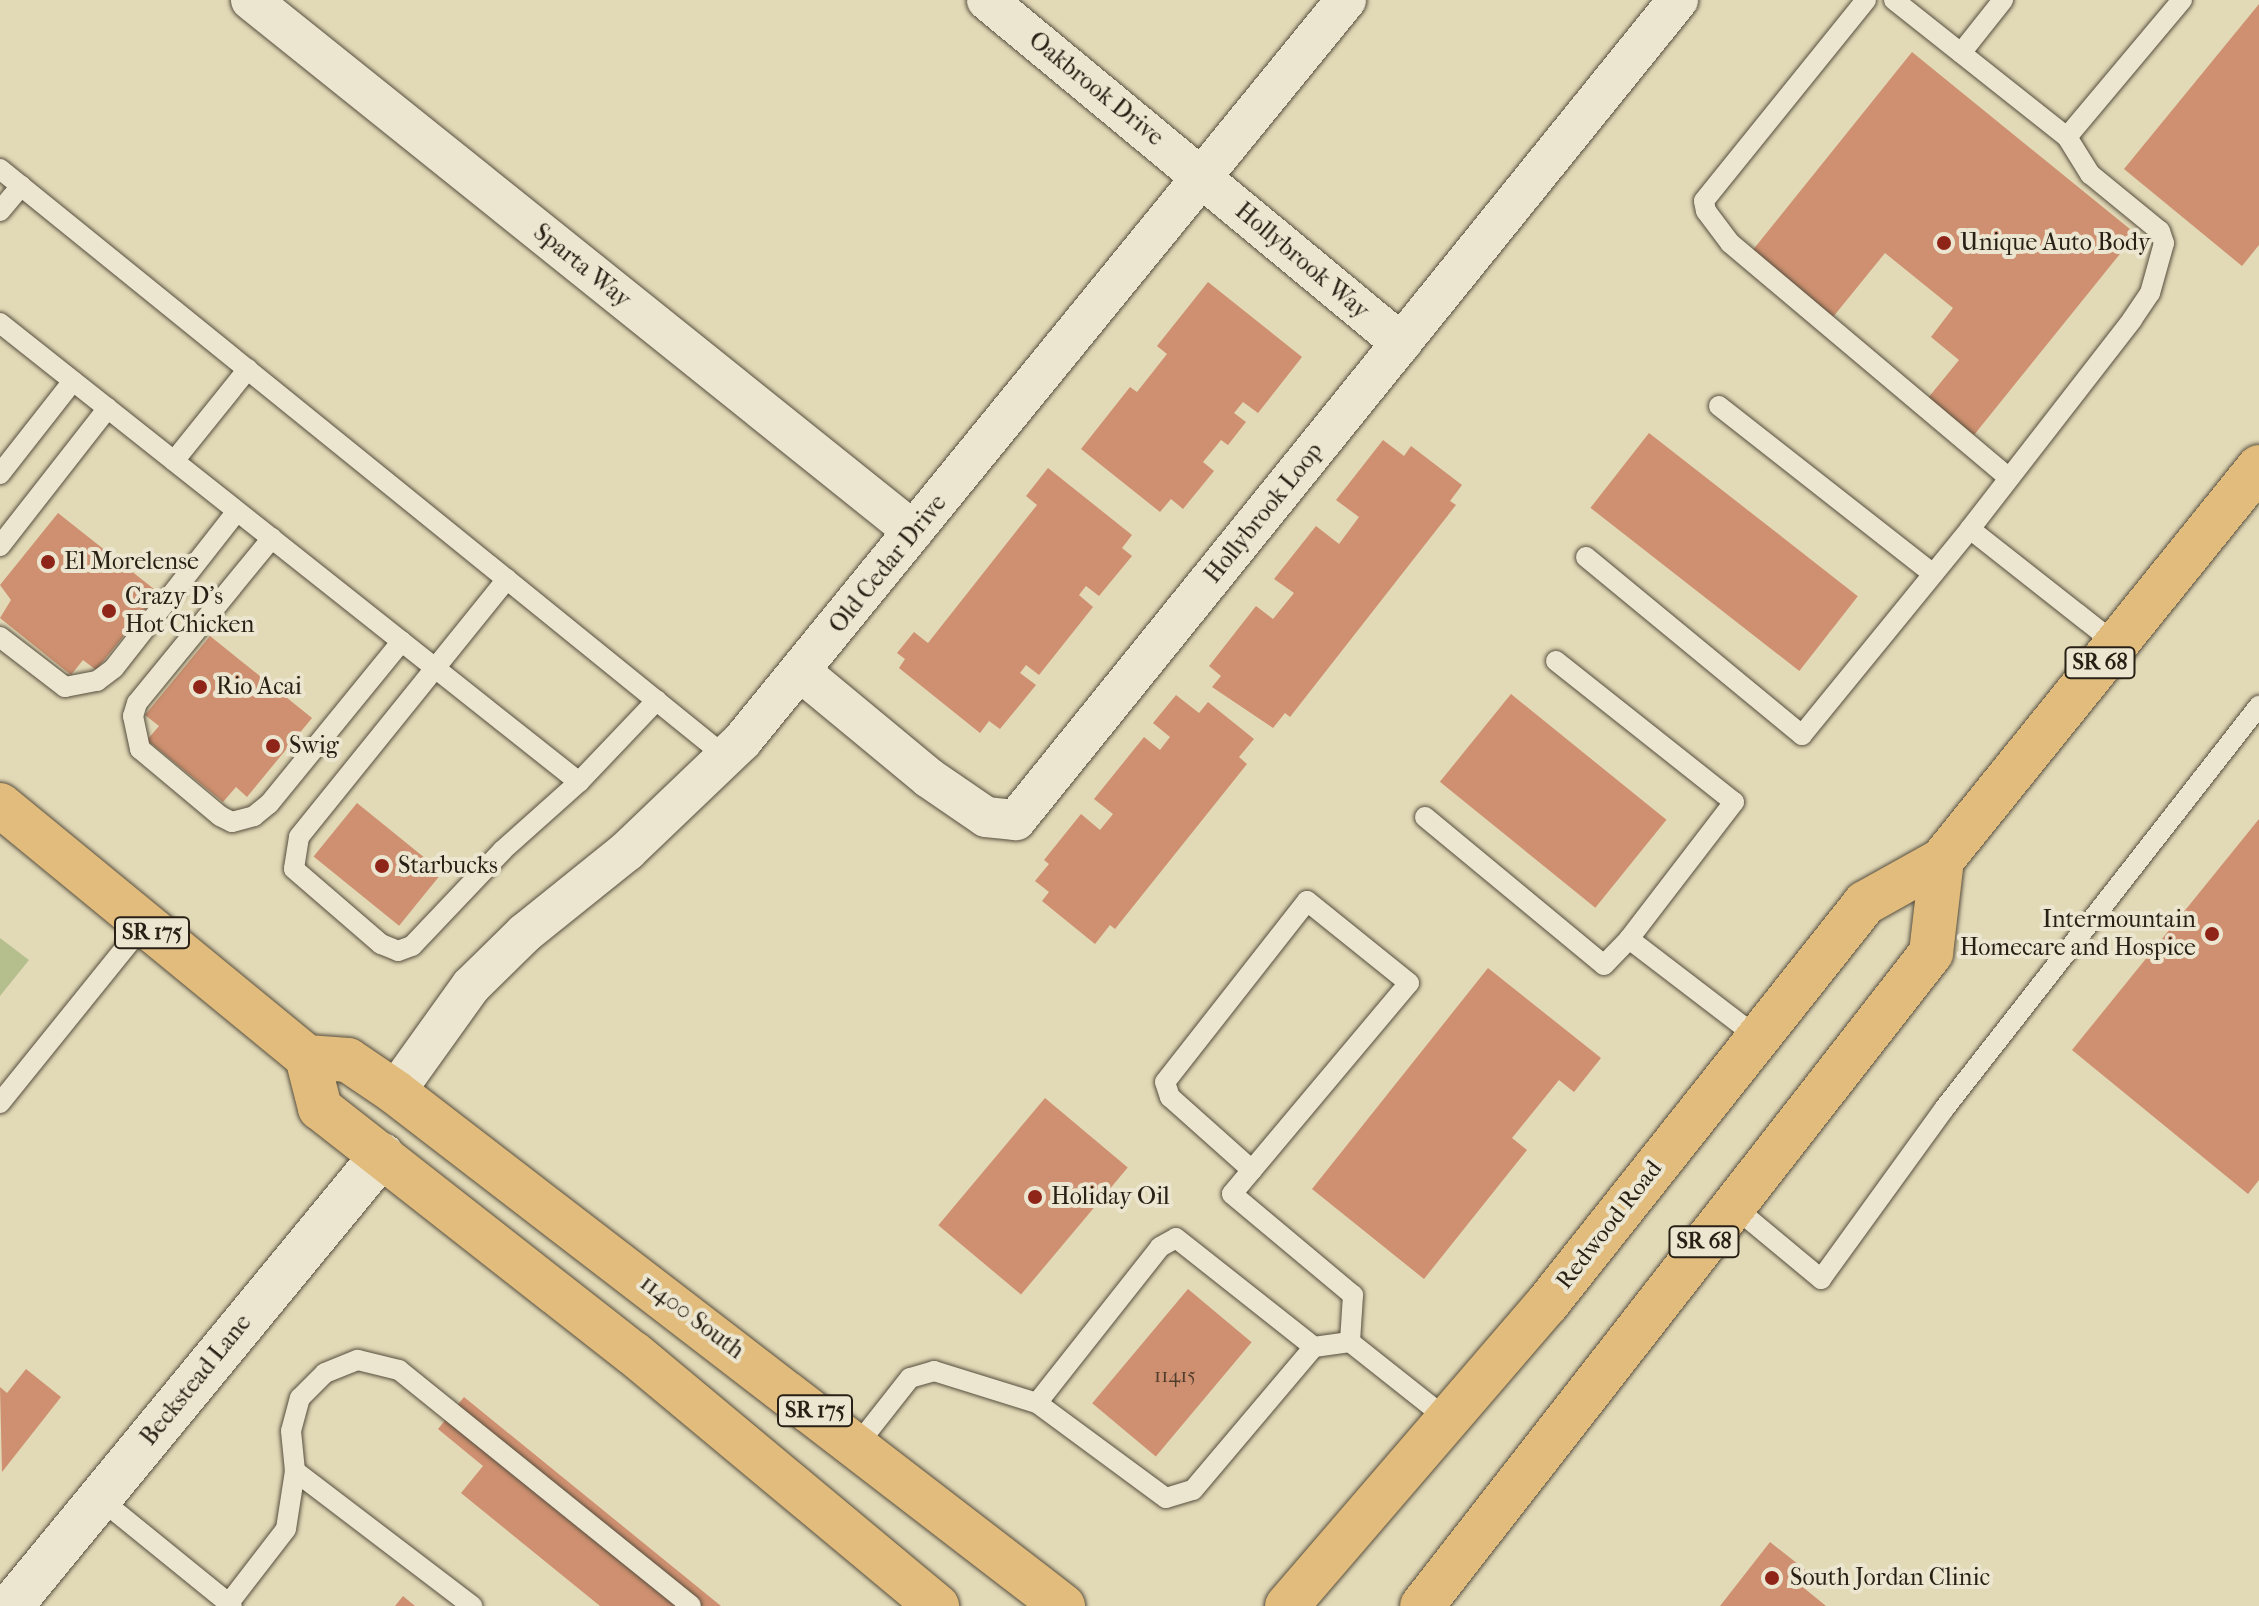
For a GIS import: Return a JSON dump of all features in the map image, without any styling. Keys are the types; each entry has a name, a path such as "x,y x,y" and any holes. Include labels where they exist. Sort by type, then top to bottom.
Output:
{"main road":[{"name":"Redwood Road","path":"1287,1606 1547,1304 1865,903 1942,860 2259,467"},
{"name":"SR 175","path":"0,805 143,926 307,1057 320,1108 633,1353 937,1606"},
{"name":"SR 68","path":"1422,1606 1931,953 1942,860"},
{"name":"11400 South","path":"307,1057 348,1060 395,1092 858,1444 1063,1606"}],"street":[{"name":"Sparta Way","path":"251,0 913,531"},
{"name":"Oakbrook Drive","path":"987,0 1204,178"},
{"name":"Old Cedar Drive","path":"395,1092 471,986 525,933 627,851 726,757 801,672 1346,0"},
{"name":"Hollybrook Loop","path":"801,672 929,778 986,817 1016,820 1678,0"},
{"name":"Hollybrook Way","path":"1204,178 1401,343"},
{"name":"Beckstead Lane","path":"11,1606 382,1155"}],"lane":[{"path":"1866,0 1704,201 1706,211 1730,243 2009,478"},
{"path":"1586,557 1802,735 1970,529 2150,293 2164,243 2160,231 2090,174 2067,137 1894,0"},
{"path":"1961,53 2003,0"},
{"path":"2067,137 2182,0"},
{"path":"0,169 726,757"},
{"path":"0,211 21,186"},
{"path":"0,323 579,782"},
{"path":"174,461 248,369"},
{"path":"0,474 73,381"},
{"path":"1719,406 1933,574"},
{"path":"0,546 108,408"},
{"path":"0,637 65,687 97,681 114,668 237,511"},
{"path":"1970,529 2116,644"},
{"path":"272,538 137,703 133,716 140,749 220,816 232,822 269,804 402,641"},
{"path":"507,579 299,837 293,855 294,869 305,882 381,944 398,951 412,946 503,850 579,782 657,700"},
{"path":"1425,817 1604,965 1629,939 1734,802 1556,661"},
{"path":"1732,1205 1821,1279 1944,1109 2259,706"},
{"path":"1252,1170 1170,1097 1165,1082 1307,901 1409,983 1232,1194 1353,1295 1350,1342"},
{"path":"0,1103 143,926"},
{"path":"1629,939 1757,1037"},
{"path":"1037,1403 1160,1247 1176,1238 1314,1347"},
{"path":"858,1444 910,1378 934,1371 1037,1403 1166,1498 1193,1490 1314,1347 1350,1342 1447,1419"},
{"path":"99,1498 231,1605 286,1529 295,1471 291,1431 300,1398 325,1373 358,1360 399,1370 691,1606"},
{"path":"295,1471 472,1606"}],"green space":[{"path":"0,938 29,960 0,996"}],"building":[{"path":"2259,4 2259,245 2242,266 2124,169"},
{"name":"Unique Auto Body","path":"1912,52 2136,234 1974,435 1928,398 1959,360 1931,337 1953,308 1885,253 1833,317 1752,251"},
{"path":"1208,282 1302,357 1258,413 1243,402 1234,413 1246,422 1228,445 1221,440 1203,462 1214,471 1183,509 1171,499 1160,512 1081,449 1130,387 1137,392 1167,354 1157,346"},
{"path":"1649,433 1858,596 1799,671 1591,508"},
{"path":"1383,440 1404,456 1411,446 1462,485 1450,501 1456,505 1290,717 1285,713 1273,728 1212,687 1221,676 1209,666 1256,606 1273,619 1294,593 1274,579 1316,526 1339,544 1359,517 1336,500"},
{"path":"1048,468 1132,535 1122,548 1132,556 1099,596 1086,586 1079,595 1093,607 1039,675 1026,665 1020,673 1036,685 1000,729 989,721 980,733 899,668 905,659 897,653 914,632 928,643 1037,505 1026,496"},
{"path":"58,513 159,593 96,670 83,660 71,675 0,618 11,600 0,585"},
{"path":"210,636 312,718 247,797 236,787 223,802 147,740 159,726 145,715"},
{"path":"1511,694 1666,820 1595,908 1440,782"},
{"path":"1176,695 1199,713 1208,702 1254,739 1239,757 1247,764 1115,929 1110,925 1095,944 1042,901 1049,892 1035,881 1049,864 1044,860 1081,814 1100,830 1113,814 1094,799 1144,737 1160,750 1170,737 1153,723"},
{"path":"357,803 442,872 399,926 314,857"},
{"name":"Intermountain Homecare and Hospice","path":"2259,819 2259,1180 2248,1194 2072,1050"},
{"path":"1488,968 1601,1058 1574,1092 1559,1080 1512,1138 1527,1150 1424,1279 1312,1189"},
{"name":"Holiday Oil","path":"1045,1098 1128,1167 1021,1295 938,1225"},
{"path":"1188,1289 1252,1342 1156,1456 1092,1403"},
{"path":"26,1369 61,1397 2,1472 0,1387 7,1393"},
{"path":"464,1397 721,1606 600,1606 461,1493 483,1466 438,1429"},
{"name":"South Jordan Clinic","path":"1770,1542 1808,1572 1799,1584 1826,1606 1720,1606"},
{"path":"403,1596 415,1606 395,1606"}],"place":[{"name":"Unique Auto Body","path":"1944,243"},
{"name":"El Morelense","path":"48,562"},
{"name":"Crazy D's Hot Chicken","path":"109,611"},
{"name":"Rio Acai","path":"200,687"},
{"name":"Swig","path":"273,746"},
{"name":"Starbucks","path":"382,866"},
{"name":"Intermountain Homecare and Hospice","path":"2212,934"},
{"name":"Holiday Oil","path":"1035,1197"},
{"name":"South Jordan Clinic","path":"1772,1578"}]}
